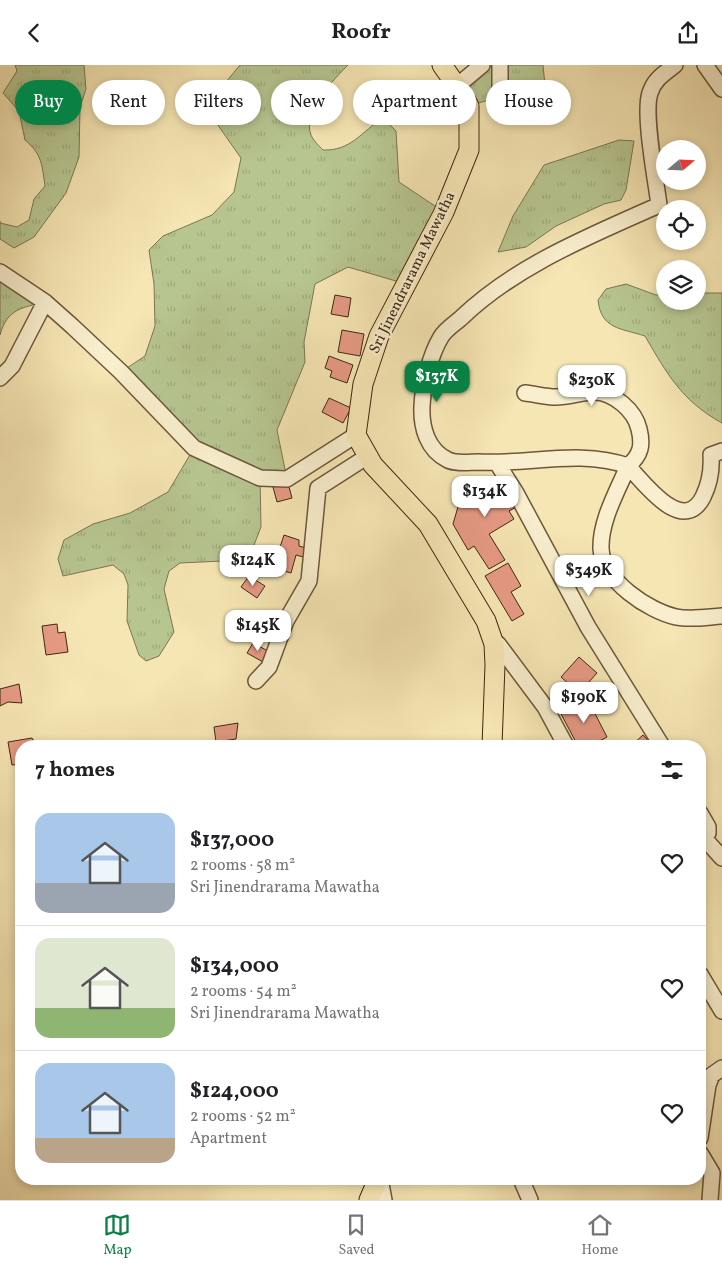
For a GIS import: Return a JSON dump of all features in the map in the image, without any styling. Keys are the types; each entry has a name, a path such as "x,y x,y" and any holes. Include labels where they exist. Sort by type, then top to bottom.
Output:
{"main road":[{"name":"Sri Jinendrarama Mawatha","path":"442,65 453,80"},
{"name":"Sri Jinendrarama Mawatha","path":"356,435 363,384 379,336 444,212 469,150 469,125"},
{"path":"356,435 373,465 428,524 486,621 494,644 492,740"},
{"path":"369,1200 376,1185"}],"street":[{"path":"464,80 482,65"},
{"path":"500,65 500,80"},
{"path":"676,65 658,78 649,93 649,125 659,205 553,253 481,298 441,336 423,386 422,415 425,437 439,455 450,461 497,463 572,458 611,460 628,466 659,499 675,509 685,511 694,509 700,503 710,480 711,455 722,451"},
{"path":"704,65 722,89"},
{"path":"0,272 45,302 121,372 194,448 260,478 287,479 356,435"},
{"path":"0,378 12,366 45,302"},
{"path":"525,393 554,397 596,391 619,401 632,411 642,441 638,458 628,466 606,518 601,551 609,571 624,588 648,608 677,617 698,619 722,616"},
{"path":"256,681 269,667 286,621 309,581 318,488 368,456"},
{"path":"497,463 516,493 588,627 658,740"},
{"path":"494,644 498,644 545,707 563,740"},
{"path":"706,841 722,857"},
{"path":"706,984 722,1011"},
{"path":"706,1098 712,1075 722,1068"},
{"path":"706,1163 712,1173 710,1200"},
{"path":"380,1185 384,1200"},
{"path":"524,1185 530,1200"}],"green space":[{"path":"15,65 84,65 86,89 82,101 82,80 15,80 15,106 3,93 17,71"},
{"path":"240,65 348,65 334,80 271,80 271,125 309,125 313,139 323,150 348,144 373,125 390,125 396,131 399,182 444,212 406,284 348,267 315,284 304,342 305,362 277,430 287,479 260,478 261,527 254,545 222,561 180,563 169,571 164,589 174,632 159,656 146,661 139,655 127,621 128,585 124,574 113,565 63,576 58,559 64,540 93,524 130,513 168,492 194,448 121,372 145,356 155,326 154,284 149,250 163,236 212,215 234,192 241,158 218,125 261,125 261,80 228,80"},
{"path":"478,65 543,65 544,80 486,80 486,101 476,104 476,80 469,80"},
{"path":"22,125 80,125 79,157 66,193 34,237 14,248 0,239 0,223 17,227 29,220 34,199 45,186 40,160 35,150 25,140"},
{"path":"619,140 634,141 626,190 621,200 604,204 556,226 526,247 498,252 513,216 544,165"},
{"path":"0,272 45,302 16,311 3,326 0,335"},
{"path":"626,284 656,295 656,310 706,310 706,293 722,293 722,423 708,415 677,386 645,336 613,326 603,317 598,300 606,289"}],"building":[{"path":"335,295 351,298 348,317 331,314"},
{"path":"342,330 364,334 360,356 338,352"},
{"path":"329,356 353,365 347,383 330,377 332,371 325,368"},
{"path":"329,398 351,408 343,423 322,412"},
{"path":"481,478 487,488 503,478 520,505 509,511 514,519 489,534 505,560 489,569 474,546 468,550 453,524 460,500"},
{"path":"288,483 292,498 277,502 273,487"},
{"path":"284,535 299,540 299,546 306,548 303,557 296,555 291,573 273,568"},
{"path":"508,563 521,586 511,592 524,614 512,621 485,576"},
{"path":"249,576 265,586 257,598 241,587"},
{"path":"267,612 271,626 255,631 250,617"},
{"path":"57,624 58,633 65,632 68,652 46,655 42,626"},
{"path":"253,643 268,651 263,662 247,653"},
{"path":"579,657 597,673 579,693 561,677"},
{"path":"19,684 22,703 8,702 0,706 0,689"},
{"path":"587,698 607,737 601,740 575,740 560,712"},
{"path":"238,723 236,739 216,740 214,727"},
{"path":"643,735 648,740 638,740"},
{"path":"15,741 15,765 12,765 8,742"}]}
